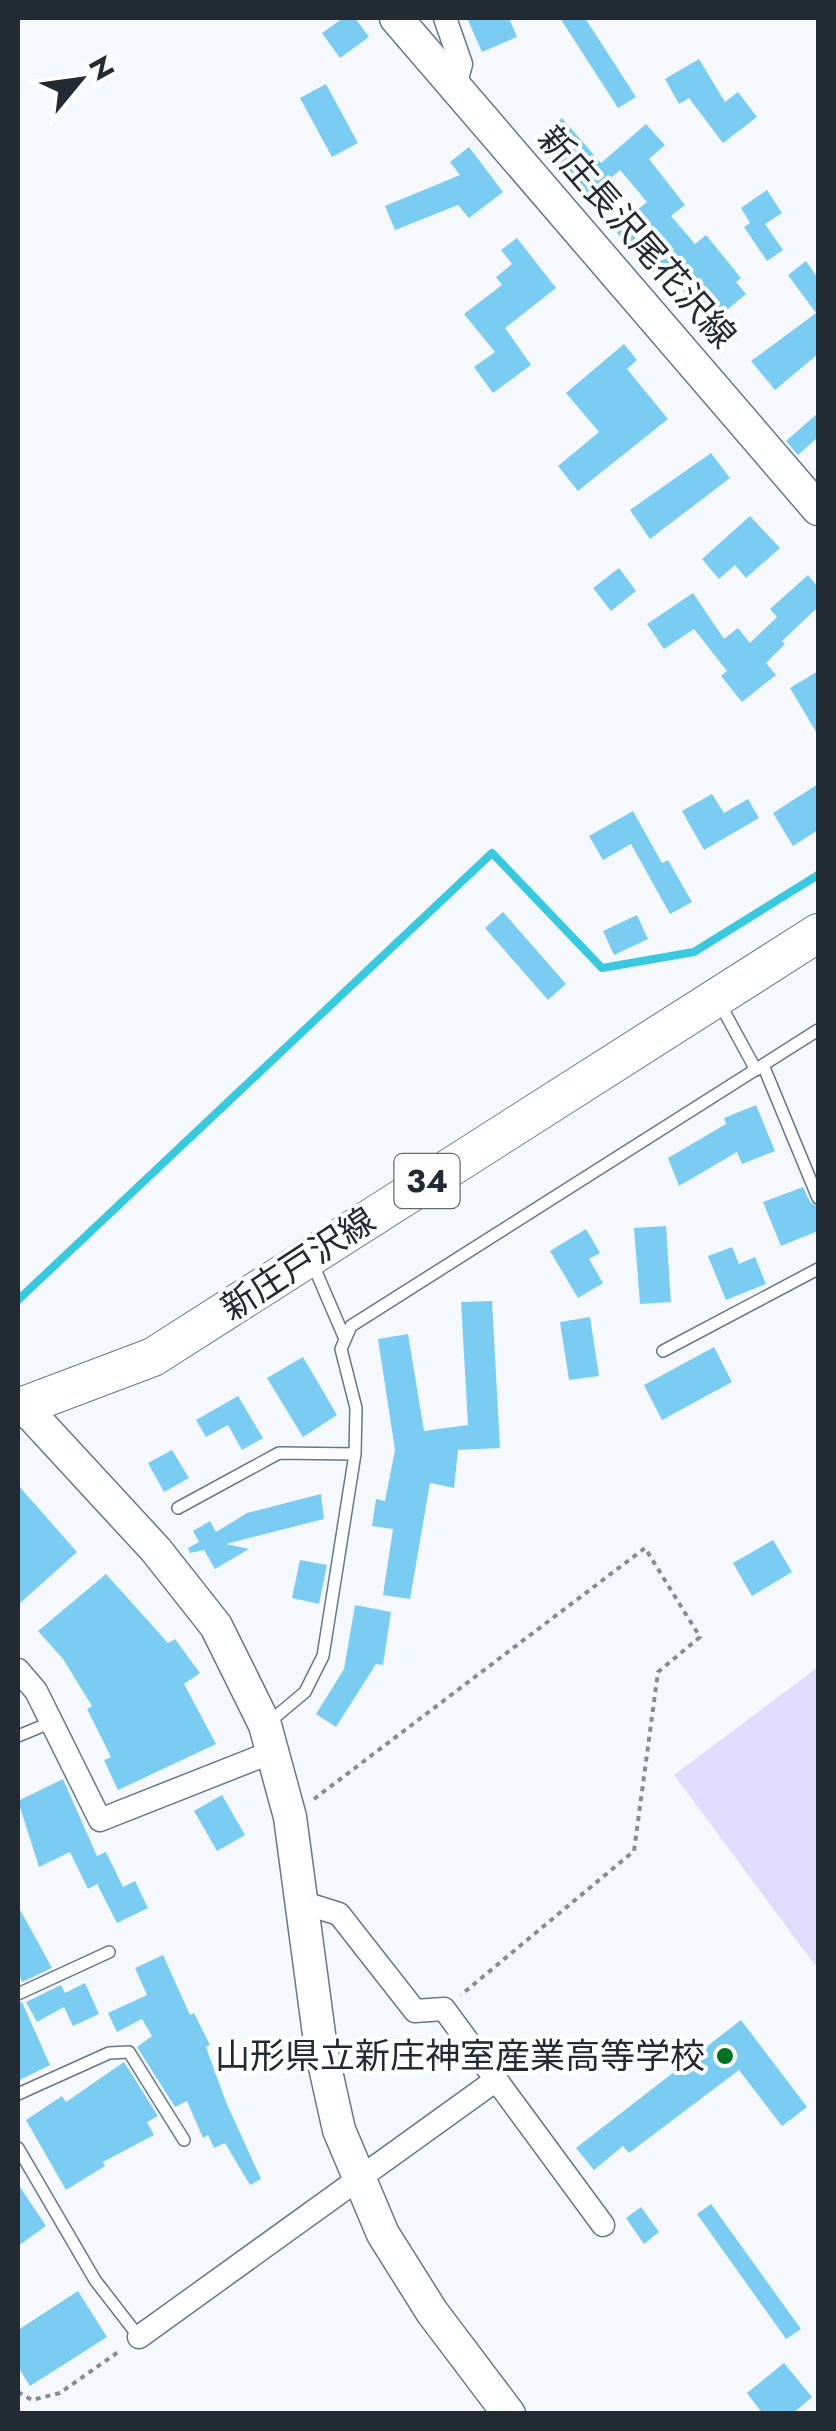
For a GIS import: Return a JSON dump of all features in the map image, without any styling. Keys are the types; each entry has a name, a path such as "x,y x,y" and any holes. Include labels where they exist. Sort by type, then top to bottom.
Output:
{"main road":[{"name":"新庄戸沢線","path":"20,1405 154,1357 818,933"}],"street":[{"name":"新庄長沢尾花沢線","path":"396,18 818,509"},
{"path":"446,18 461,64 454,86"},
{"path":"20,1405 156,1550 216,1626 269,1739 290,1817 321,2048 339,2130 362,2175 382,2234 432,2312 509,2414"},
{"path":"18,1670 52,1722 100,1820 269,1739"},
{"path":"304,1904 340,1914 414,2011 444,2009 603,2225"},
{"path":"140,2337 496,2080"}],"lane":[{"path":"715,996 760,1067 818,1198"},
{"path":"269,1739 284,1714 305,1692 323,1656 356,1454 356,1408 341,1349 352,1326 818,1030"},
{"path":"310,1256 345,1339"},
{"path":"663,1351 818,1268"},
{"path":"178,1508 279,1453 356,1454"},
{"path":"18,1736 52,1722"},
{"path":"18,1994 109,1952"},
{"path":"18,2094 109,2053 129,2052 184,2140"},
{"path":"18,2148 95,2280 140,2337"}],"path":[{"path":"290,1817 645,1548 700,1637 658,1672 634,1851 444,2009"},
{"path":"18,2392 32,2400 60,2392 140,2337"}],"shaded area":[{"path":"818,1667 818,1969 674,1775"}],"building":[{"path":"343,18 355,18 369,37 340,58 322,33"},
{"path":"467,18 509,18 517,37 482,52"},
{"path":"560,18 585,18 636,97 618,108"},
{"path":"699,59 725,102 738,92 757,117 723,143 689,98 679,104 665,79"},
{"path":"326,84 358,143 332,157 300,98"},
{"path":"562,118 601,163 646,124 665,145 649,159 685,205 671,216 695,244 706,235 741,278 736,282 746,294 710,324 642,239 630,249 614,229 647,202 620,170 586,200 535,142"},
{"path":"469,147 503,192 469,218 458,205 395,230 385,206 460,175 450,162"},
{"path":"767,190 782,213 765,224 783,250 767,261 744,227 750,223 741,208"},
{"path":"517,238 556,288 505,328 531,365 493,393 474,367 495,352 464,314 502,285 496,277 512,264 501,250"},
{"path":"806,261 818,278 818,354 775,390 751,361 816,313 788,275"},
{"path":"624,344 637,360 627,369 668,419 578,491 558,466 599,432 566,393"},
{"path":"818,413 818,437 798,455 786,441"},
{"path":"711,453 730,478 650,539 630,510"},
{"path":"750,516 780,548 746,578 735,565 719,579 702,559"},
{"path":"619,568 636,591 611,611 593,588"},
{"path":"808,575 818,587 818,607 782,641 785,644 766,663 776,675 742,702 721,676 727,671 694,629 664,649 647,624 693,593 724,639 738,628 750,643 777,617 770,609"},
{"path":"818,671 818,735 790,688"},
{"path":"818,784 818,830 793,846 773,813"},
{"path":"712,794 724,813 748,799 759,818 704,850 682,811"},
{"path":"633,811 662,863 668,860 692,902 670,914 631,844 603,860 589,836"},
{"path":"503,912 566,984 548,1000 485,928"},
{"path":"637,915 648,939 614,955 603,931"},
{"path":"756,1105 775,1151 742,1164 737,1152 679,1186 668,1158 726,1124 724,1118"},
{"path":"803,1187 810,1202 818,1207 818,1231 781,1246 763,1202"},
{"path":"666,1226 671,1302 640,1304 634,1228"},
{"path":"586,1229 600,1253 589,1259 603,1283 578,1298 550,1251"},
{"path":"732,1247 739,1264 755,1257 766,1284 726,1300 708,1256"},
{"path":"492,1301 500,1448 458,1450 454,1488 430,1483 410,1599 383,1595 393,1529 372,1526 376,1499 385,1501 395,1450 378,1339 408,1334 424,1431 468,1425 461,1302"},
{"path":"590,1317 599,1376 569,1380 560,1322"},
{"path":"714,1347 732,1382 662,1420 644,1385"},
{"path":"303,1357 337,1415 303,1437 267,1378"},
{"path":"238,1396 263,1438 242,1450 228,1425 206,1437 196,1420"},
{"path":"172,1450 189,1478 164,1492 148,1463"},
{"path":"18,1485 77,1552 18,1605"},
{"path":"321,1494 324,1519 226,1544 249,1549 215,1569 204,1550 190,1553 188,1548 199,1542 193,1531 210,1521 216,1532 247,1513"},
{"path":"773,1540 792,1572 752,1596 733,1563"},
{"path":"300,1560 327,1565 319,1604 292,1598"},
{"path":"106,1574 168,1643 175,1639 200,1673 184,1684 216,1744 118,1790 104,1760 111,1757 87,1709 92,1706 63,1659 38,1631"},
{"path":"355,1605 391,1612 383,1665 376,1664 336,1727 316,1714 344,1669"},
{"path":"63,1779 97,1856 106,1852 123,1887 135,1881 148,1908 117,1923 97,1884 88,1889 70,1852 39,1867 18,1801"},
{"path":"222,1795 245,1835 217,1851 194,1811"},
{"path":"18,1906 52,1968 22,1982 18,1973"},
{"path":"163,1955 190,2015 194,2013 210,2045 206,2047 226,2102 261,2179 250,2185 225,2143 214,2148 208,2135 203,2138 187,2101 175,2107 137,2047 152,2036 142,2019 117,2032 108,2013 147,1995 135,1968"},
{"path":"85,1983 99,2014 73,2026 64,2007 37,2022 26,2002 61,1985 65,1993"},
{"path":"22,2002 50,2065 18,2081 18,2003"},
{"path":"741,2020 807,2107 782,2126 739,2070 629,2153 623,2146 594,2170 576,2148"},
{"path":"124,2062 158,2116 147,2122 154,2135 103,2162 105,2166 66,2190 26,2120 62,2096 66,2102"},
{"path":"18,2184 46,2226 18,2246"},
{"path":"711,2204 801,2329 786,2339 697,2214"},
{"path":"641,2207 659,2232 644,2244 626,2218"},
{"path":"78,2291 107,2337 30,2386 18,2367 18,2330"},
{"path":"784,2363 812,2397 792,2414 763,2414 747,2393"}],"waterway":[{"path":"18,1300 492,853 602,968 694,952 818,875"}],"place":[{"name":"山形県立新庄神室産業高等学校","path":"725,2056"}]}
